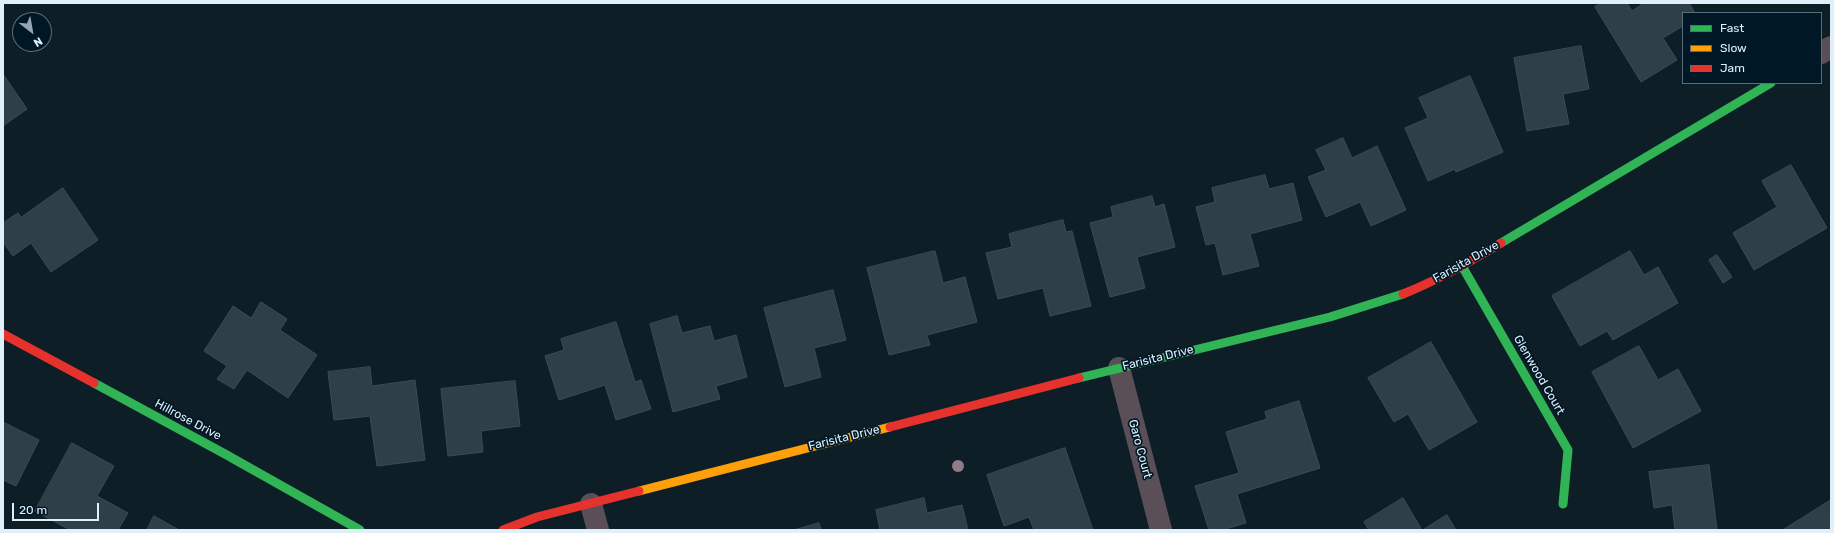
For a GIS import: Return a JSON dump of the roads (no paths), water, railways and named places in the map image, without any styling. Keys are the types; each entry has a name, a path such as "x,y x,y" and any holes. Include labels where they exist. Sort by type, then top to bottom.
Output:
{"street":[{"path":"1822,52 1831,47"},
{"name":"Farisita Drive","path":"503,530 537,517 1119,368 1330,317 1389,299 1423,286 1462,266 1769,84"},
{"name":"Glenwood Court","path":"1462,266 1568,450 1563,504"},
{"name":"Hillrose Drive","path":"3,334 225,454 360,530"},
{"name":"Garo Court","path":"1119,368 1161,530"},
{"path":"591,504 598,530"}]}
